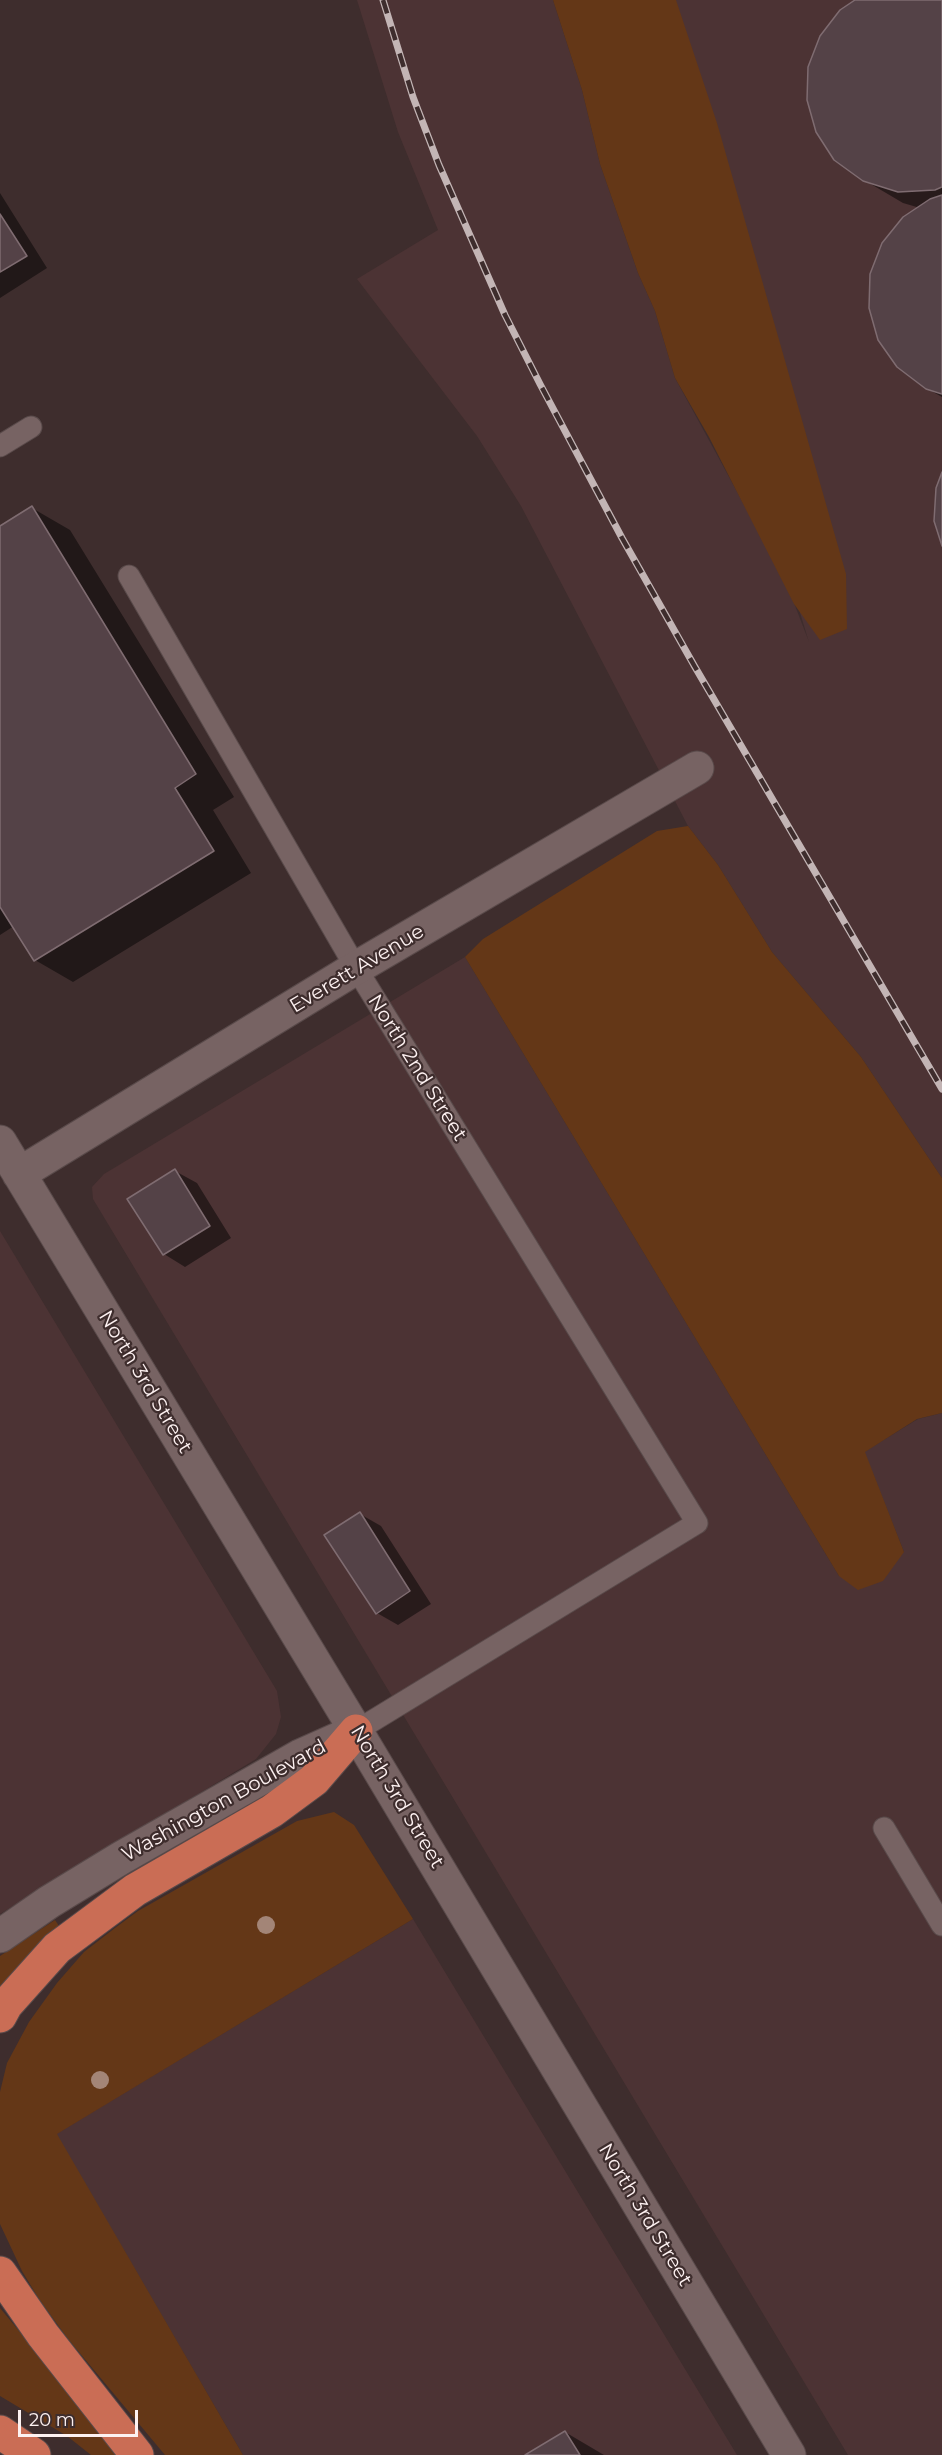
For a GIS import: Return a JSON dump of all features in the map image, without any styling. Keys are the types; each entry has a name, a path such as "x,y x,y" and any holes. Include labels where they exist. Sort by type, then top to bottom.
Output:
{"highway":[{"path":"0,2016 6,2005 57,1948 135,1890 272,1811 314,1780 356,1731"},
{"path":"0,2273 43,2335 137,2455"},
{"path":"0,2432 34,2455"}],"street":[{"name":"Everett Avenue","path":"19,1174 356,968 697,768"},
{"name":"North 3rd Street","path":"0,1142 789,2455"},
{"name":"Washington Boulevard","path":"0,1936 49,1902 121,1858 300,1756 356,1731"}],"lane":[{"path":"0,446 31,427"},
{"name":"North 2nd Street","path":"129,576 356,968 697,1523"},
{"name":"Washington Boulevard","path":"356,1731 697,1523"},
{"path":"884,1828 942,1925"}],"shaded area":[{"path":"357,0 553,0 582,90 600,164 638,273 655,311 675,378 752,519 794,603 809,642 612,0 942,0 942,1178 861,1057 772,952 718,865 688,826 521,506 477,436 357,279 438,230 398,132"},
{"path":"553,0 676,0 717,123 846,574 847,629 820,640 794,604 709,437 675,378 655,311 638,273 600,164 582,90"},
{"path":"688,826 718,865 772,952 861,1057 942,1178 942,1413 917,1419 865,1452 904,1552 883,1581 858,1590 839,1576 465,957 483,939 657,831"},
{"path":"465,957 839,1576 904,1552 864,1452 918,1419 942,1413 942,2455 848,2455 93,1199 92,1187 104,1174"},
{"path":"0,1231 277,1691 281,1717 276,1734 256,1759 0,1914"},
{"path":"334,1812 354,1825 413,1919 57,2134 243,2455 165,2455 68,2339 39,2299 22,2271 0,2224 0,2092 7,2063 29,2022 57,1983 84,1952 115,1928 138,1911 297,1821"},
{"path":"413,1919 737,2455 243,2455 56,2134"},
{"path":"55,1920 61,1929 0,1990 0,1956"},
{"path":"0,2308 120,2455 91,2455 67,2436 0,2396"}],"building":[{"path":"855,0 942,0 942,187 935,190 898,192 863,181 834,160 816,132 807,100 808,67 820,36 840,10"},
{"path":"942,195 942,394 926,389 897,367 878,340 869,308 870,274 882,243 903,217 930,199"},
{"path":"0,214 27,256 0,272"},
{"path":"942,472 942,546 934,521 936,488"},
{"path":"32,506 196,774 175,788 214,851 34,961 0,907 0,526"},
{"path":"175,1169 210,1226 163,1255 127,1199"},
{"path":"360,1512 410,1591 376,1614 324,1535"},
{"path":"565,2431 580,2455 525,2455"}],"railway":[{"path":"383,0 413,97 439,165 505,315 540,384 622,538 695,667 942,1089"}]}
